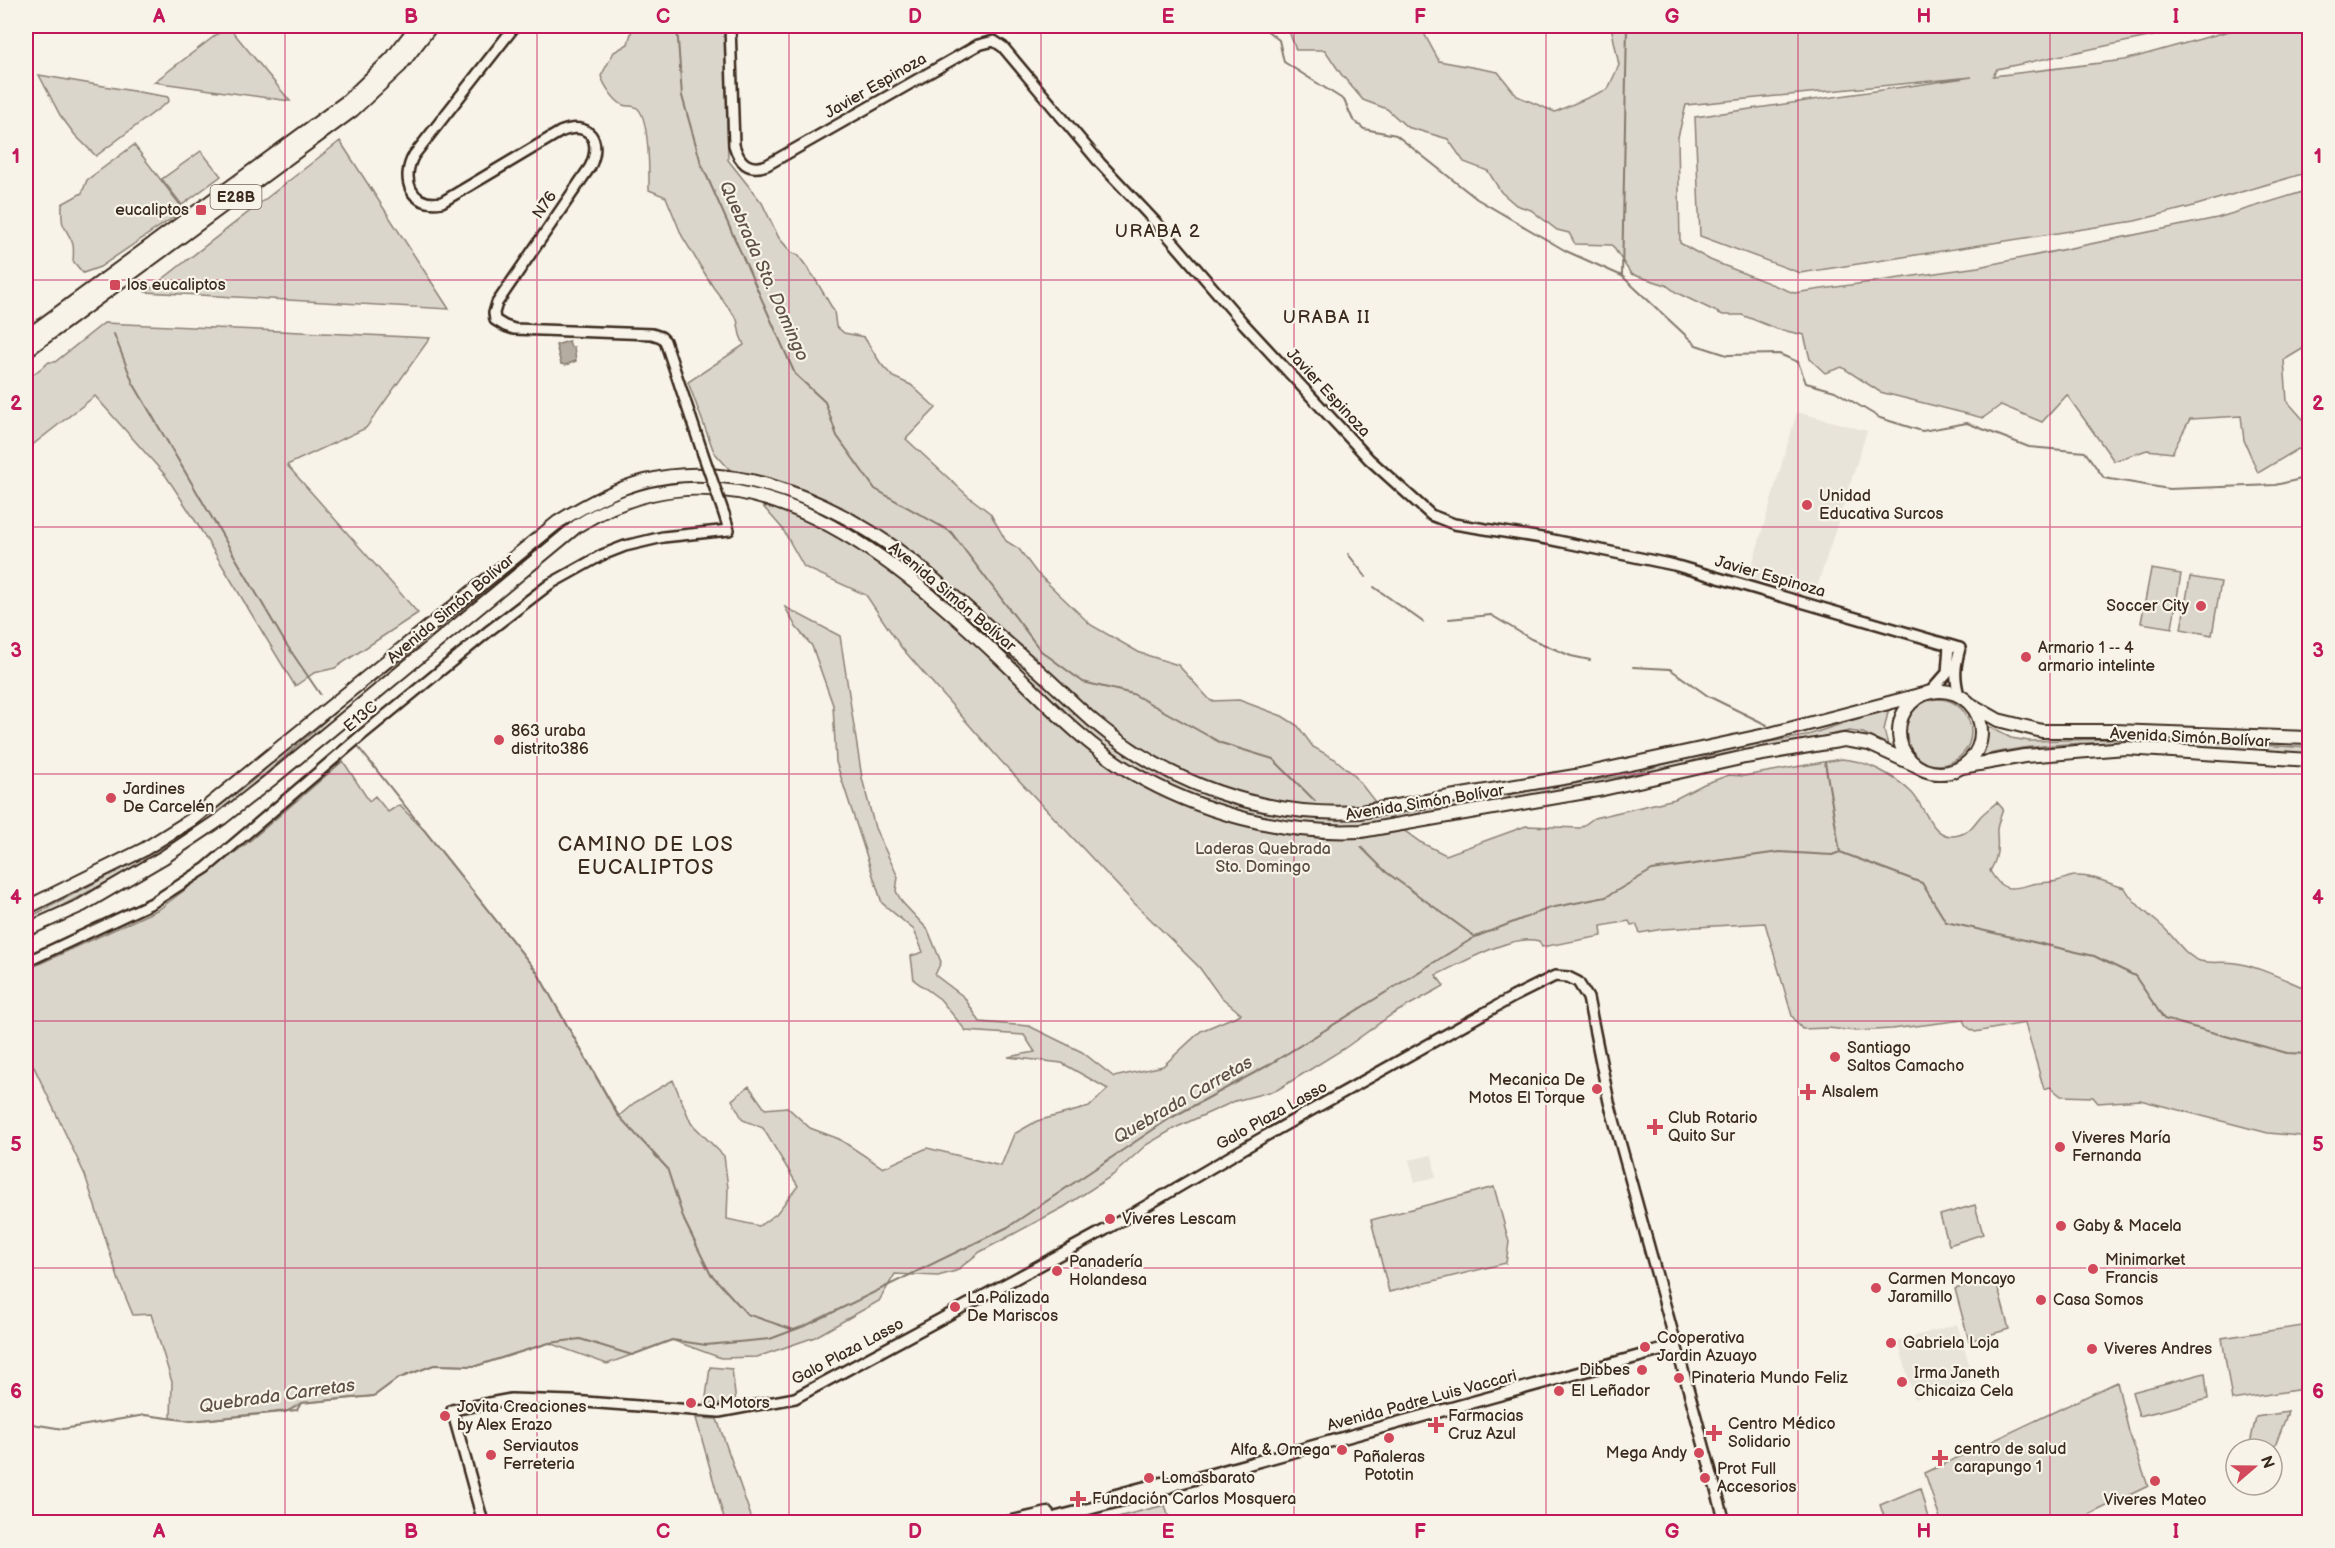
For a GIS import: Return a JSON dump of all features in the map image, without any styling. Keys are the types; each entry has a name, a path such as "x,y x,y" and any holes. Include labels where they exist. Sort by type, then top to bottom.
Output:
{"main road":[{"name":"E28B","path":"26,338 346,102 392,58 417,26"},
{"name":"E28B","path":"26,351 353,110 400,66 431,26"},
{"name":"Avenida Simón Bolívar","path":"26,908 143,850 190,820 558,522 625,487 644,481 680,475 723,477 770,486 822,506 860,525 915,564 1092,720 1139,754 1177,776 1227,795 1313,811 1337,813 1384,809 1575,776 1770,734 1927,693 1945,691 1959,695 1998,720 2042,730 2310,738"},
{"name":"Avenida Simón Bolívar","path":"26,930 92,899 164,857 222,818 577,526 601,511 629,499 669,489 687,488 744,493 816,517 856,540 918,586 1000,658 1074,729 1130,771 1175,795 1219,812 1307,830 1361,831 1603,789 1745,757 1844,740 1869,744 1936,773 1946,773 1962,767 2024,756 2126,748 2310,760"},
{"path":"1915,765 1906,756 1901,745 1899,727 1905,710 1912,700 1927,693"},
{"name":"Avenida Simón Bolívar","path":"1962,767 1971,759 1981,738 1977,714 1970,704"},
{"name":"Avenida Padre Luis Vaccari","path":"1038,1522 1162,1490 1176,1484 1676,1346"},
{"name":"Avenida Padre Luis Vaccari","path":"1008,1522 1161,1483 1176,1484"}],"street":[{"name":"N76","path":"515,26 414,155 407,169 407,184 418,197 434,203 442,202 560,132 574,127 591,135 596,150 590,167 497,303 494,313 495,320 505,327 514,329 652,334 661,337 665,341 729,530"},
{"name":"Javier Espinoza","path":"730,26 734,145 740,160 746,166 753,168 767,165 978,45 990,41 999,43 1100,163 1163,230 1244,324 1369,459 1431,515 1454,524 1548,539 1674,565 1960,648 1954,668 1959,695"},
{"name":"E13C","path":"26,962 152,903 206,868 372,727 550,584 602,555 625,546 663,537 729,530"},
{"path":"1927,693 1947,673 1949,645"},
{"name":"Galo Plaza Lasso","path":"483,1522 452,1410 511,1399 572,1401 719,1412 795,1398 1096,1236 1260,1139 1513,997 1556,976 1568,977 1578,982 1588,998 1609,1102 1725,1522"}],"shaded area":[{"path":"569,341 571,347 574,347 576,361 566,365 561,364 556,345"},
{"name":"Unidad Educativa Surcos","path":"1797,412 1867,431 1814,597 1748,579"},
{"path":"1432,1155 1436,1177 1415,1182 1409,1160"},
{"path":"1957,1324 1974,1380 1914,1399 1898,1341"}],"green space":[{"path":"228,26 290,101 154,82"},
{"name":"Laderas Quebrada Sto. Domingo","path":"633,26 725,26 728,160 762,203 779,238 792,253 798,255 814,277 834,311 836,326 844,333 864,337 881,364 893,377 911,385 936,408 906,439 990,513 1006,541 1019,549 1036,572 1091,625 1140,653 1178,665 1211,701 1239,700 1282,716 1298,726 1313,747 1335,759 1354,775 1386,816 1627,775 1727,749 1805,736 1889,708 1884,730 1888,745 1863,733 1849,731 1785,745 1706,757 1655,772 1576,790 1426,812 1390,820 1420,842 1446,855 1526,826 1580,828 1594,818 1675,799 1704,784 1729,775 1744,776 1841,759 1869,765 1896,780 1916,798 1936,828 1950,836 1966,832 1997,802 2003,809 1997,827 1996,857 1990,871 2004,887 2014,888 2082,876 2125,888 2137,904 2194,958 2204,962 2232,962 2245,965 2309,990 2310,1137 2268,1133 2140,1100 2098,1103 2093,1097 2061,1096 2050,1087 2044,1089 2025,1023 1975,1032 1966,1026 1963,1020 1892,1029 1856,1031 1828,1028 1802,1029 1792,1016 1765,923 1663,929 1640,933 1636,924 1631,925 1629,921 1601,926 1602,936 1542,947 1539,941 1515,941 1487,951 1436,975 1444,986 1391,1015 1345,1048 1277,1090 1235,1101 1175,1128 1146,1145 1113,1175 1064,1207 980,1252 956,1271 938,1276 895,1274 879,1301 815,1337 757,1357 721,1358 672,1340 607,1364 549,1343 476,1366 434,1365 397,1379 374,1396 301,1403 286,1412 191,1421 171,1418 172,1382 151,1314 133,1315 119,1281 85,1175 26,1050 26,970 159,909 245,845 343,761 369,801 375,796 388,812 399,805 424,830 537,972 619,1116 634,1103 673,1080 691,1123 724,1156 728,1188 727,1219 759,1226 776,1214 798,1186 763,1128 743,1120 732,1100 749,1086 765,1109 787,1107 810,1128 839,1139 883,1168 927,1148 1001,1166 1014,1134 1037,1121 1089,1107 1108,1089 1062,1063 1008,1057 1035,1052 1024,1035 966,1031 940,999 914,980 911,956 923,952 914,930 882,903 836,762 833,705 812,646 796,627 785,607 840,636 862,778 875,828 898,877 896,891 902,902 928,930 941,962 935,975 964,997 980,1022 1029,1026 1082,1052 1114,1077 1163,1066 1201,1031 1241,1014 1220,996 1199,967 1133,902 1000,760 901,647 866,595 804,567 782,528 746,487 701,482 667,484 625,493 592,509 537,547 479,601 348,701 230,805 180,843 26,925 26,919 165,846 187,832 251,782 317,723 412,645 476,597 535,544 590,505 644,482 739,480 714,452 688,382 744,345 737,319 713,287 682,236 666,197 649,190 647,134 641,113 637,108 623,105 616,100 601,76 614,52 628,44"},
{"path":"1287,26 1420,26 1439,61 1498,72 1517,96 1555,112 1608,89 1619,65 1611,26 2200,26 1997,69 1993,76 2125,60 2247,26 2309,26 2309,172 2135,221 1800,273 1700,236 1695,117 1972,77 1686,105 1678,137 1680,243 1710,260 1794,293 1978,267 2217,218 2309,190 2309,345 2284,360 2287,401 2309,426 2309,453 2298,449 2258,473 2244,440 2241,416 2190,419 2172,453 2147,450 2114,461 2067,395 2042,422 2001,405 1983,418 1880,392 1842,367 1825,373 1810,359 1804,335 1777,329 1742,315 1723,315 1677,293 1666,285 1631,274 1612,245 1575,244 1569,233 1557,230 1531,210 1516,205 1501,192 1488,171 1464,162 1448,139 1407,127 1387,109 1363,100 1325,50 1296,50"},
{"path":"39,75 168,97 169,101 96,156 75,135 60,115"},
{"path":"340,141 449,309 146,292"},
{"path":"134,145 184,210 100,267 83,273 73,261 73,244 63,224 62,204 82,193 87,180"},
{"path":"201,151 221,176 182,205 162,179"},
{"path":"104,323 430,338 366,428 287,465 418,613 335,668 314,673 295,686 166,476 95,396 26,450 26,380 49,362 55,362"},
{"name":"Soccer City","path":"2151,569 2181,574 2172,628 2141,623"},
{"name":"Soccer City","path":"2190,577 2221,582 2212,635 2181,629"},
{"path":"1931,699 1945,699 1957,704 1966,713 1971,732 1969,745 1962,756 1945,765 1931,765 1919,760 1910,751 1905,739 1905,725 1910,713 1919,704"},
{"path":"1986,725 2011,738 2029,741 2146,738 2310,748 2309,754 2186,745 2103,743 2021,748 1980,756 1986,740"},
{"path":"1494,1187 1509,1242 1506,1263 1389,1292 1371,1220"},
{"path":"1975,1205 1983,1234 1949,1245 1940,1215"},
{"path":"1995,1277 2009,1329 1969,1341 1955,1289"},
{"path":"2309,1325 2309,1388 2232,1400 2222,1338"},
{"path":"710,1367 732,1369 736,1403 705,1405"},
{"path":"2205,1373 2208,1399 2139,1416 2132,1392"},
{"path":"2117,1382 2129,1432 2148,1486 2074,1522 1941,1522 1925,1473"},
{"path":"2288,1412 2278,1437 2251,1437 2256,1417"},
{"path":"696,1418 717,1419 753,1522 725,1522"},
{"path":"1920,1488 1929,1522 1886,1522 1880,1505"},
{"path":"1165,1505 1170,1522 1098,1522"}],"waterway":[{"name":"Quebrada Sto. Domingo","path":"677,26 682,96 701,163 795,374 825,402 837,436 875,489 951,532 1041,651 1083,682 1133,694 1221,743 1273,759 1315,801"},
{"path":"1261,26 1279,40 1284,62 1344,100 1353,120 1364,129 1396,135 1477,199 1566,251 1622,276 1696,345 1727,355 1779,354 1798,362 1806,383 1835,391 1880,418 1922,431 1967,423 2029,447 2085,452 2104,478 2169,489 2275,485 2310,477"},
{"path":"1622,276 1627,26"},
{"path":"114,334 133,383 286,644 320,694"},
{"path":"1348,554 1366,577"},
{"path":"1374,587 1423,622"},
{"path":"1449,619 1491,615 1531,639 1571,656 1590,660"},
{"path":"1633,667 1670,669 1708,696 1767,725"},
{"path":"355,743 537,972 617,1114 667,1168 684,1220 710,1273 747,1314 794,1330"},
{"path":"1825,762 1840,852"},
{"name":"Quebrada Sto. Domingo","path":"1361,847 1386,872 1474,936"},
{"name":"Quebrada Carretas","path":"26,1423 63,1429 145,1415 191,1421 297,1410 301,1403 374,1396 397,1379 434,1365 476,1366 549,1343 580,1339 632,1355 672,1340 706,1345 770,1339 807,1325 1008,1227 1169,1119 1267,1066 1475,937 1550,908 1606,897 1652,870 1779,852 1832,855 1840,852 1922,883 1946,922 2094,956 2135,976 2164,1019 2287,1053 2310,1054"}],"place":[{"name":"eucaliptos","path":"201,210"},
{"name":"los eucaliptos","path":"115,285"},
{"name":"Unidad Educativa Surcos","path":"1807,505"},
{"name":"Soccer City","path":"2201,606"},
{"name":"Armario 1 -- 4 armario intelinte","path":"2026,657"},
{"name":"863 uraba distrito386","path":"499,740"},
{"name":"Jardines De Carcelén","path":"111,798"},
{"name":"Santiago Saltos Camacho","path":"1835,1057"},
{"name":"Mecanica De Motos El Torque","path":"1597,1089"},
{"name":"Alsalem","path":"1808,1092"},
{"name":"Club Rotario Quito Sur","path":"1655,1127"},
{"name":"Viveres María Fernanda","path":"2060,1147"},
{"name":"Viveres Lescam","path":"1110,1219"},
{"name":"Gaby & Macela","path":"2061,1226"},
{"name":"Minimarket Francis","path":"2093,1269"},
{"name":"Panadería Holandesa","path":"1057,1271"},
{"name":"Carmen Moncayo Jaramillo","path":"1876,1288"},
{"name":"Casa Somos","path":"2041,1300"},
{"name":"La Palizada De Mariscos","path":"955,1307"},
{"name":"Gabriela Loja","path":"1891,1343"},
{"name":"Cooperativa Jardin Azuayo","path":"1645,1347"},
{"name":"Viveres Andres","path":"2092,1349"},
{"name":"Dibbes","path":"1642,1370"},
{"name":"Pinateria Mundo Feliz","path":"1679,1378"},
{"name":"Irma Janeth Chicaiza Cela","path":"1902,1382"},
{"name":"El Leñador","path":"1559,1391"},
{"name":"Q Motors","path":"691,1403"},
{"name":"Jovita Creaciones by Alex Erazo","path":"445,1416"},
{"name":"Farmacias Cruz Azul","path":"1436,1425"},
{"name":"Centro Médico Solidario","path":"1714,1433"},
{"name":"Pañaleras Pototin","path":"1389,1438"},
{"name":"Alfa & Omega","path":"1342,1450"},
{"name":"Mega Andy","path":"1699,1453"},
{"name":"Serviautos Ferreteria","path":"491,1455"},
{"name":"centro de salud carapungo 1","path":"1940,1458"},
{"name":"Lomasbarato","path":"1149,1478"},
{"name":"Prot Full Accesorios","path":"1705,1478"},
{"name":"Viveres Mateo","path":"2155,1481"},
{"name":"Fundación Carlos Mosquera","path":"1078,1499"}],"district":[{"name":"URABA 2","path":"1158,231"},
{"name":"URABA II","path":"1327,317"},
{"name":"CAMINO DE LOS EUCALIPTOS","path":"646,856"}]}
